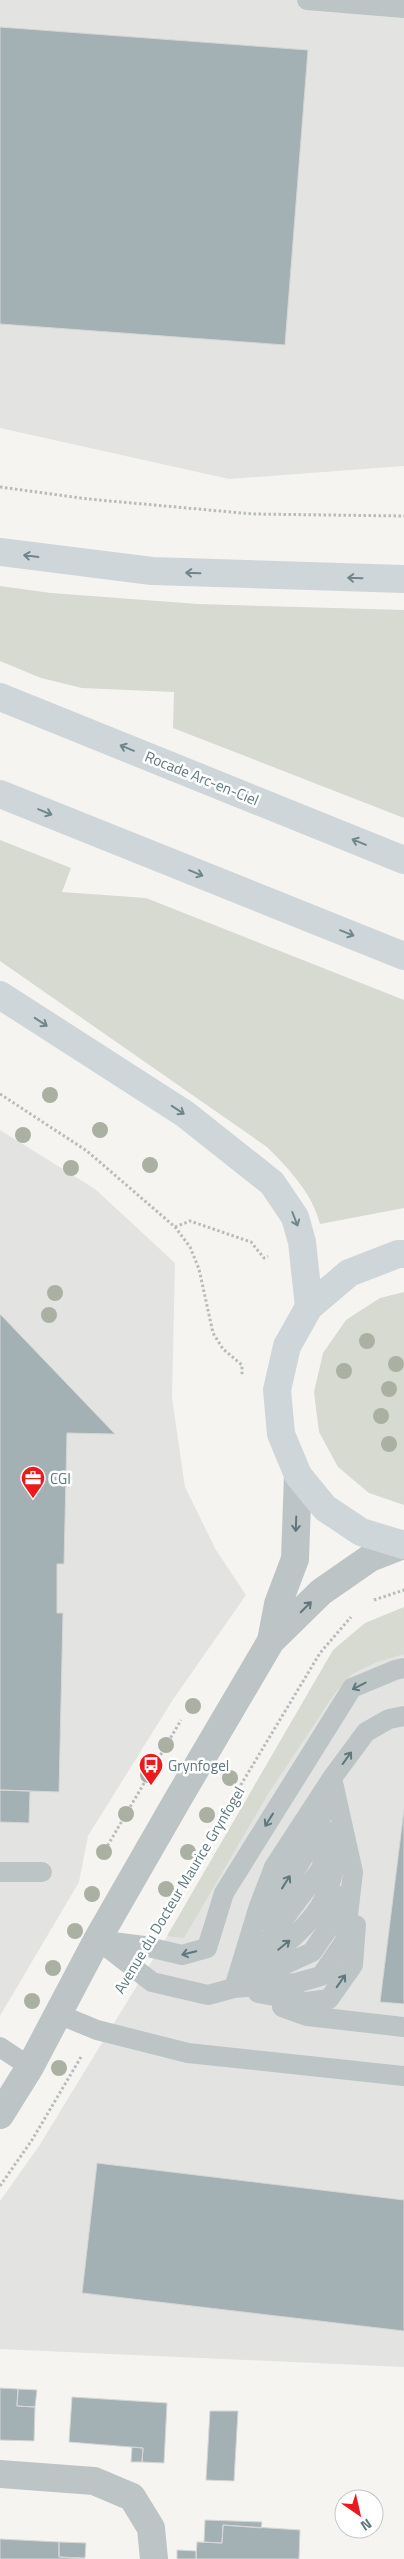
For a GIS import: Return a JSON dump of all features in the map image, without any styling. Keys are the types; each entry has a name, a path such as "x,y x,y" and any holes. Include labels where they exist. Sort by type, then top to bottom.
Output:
{"main road":[{"path":"0,552 152,572 404,579"},
{"name":"Rocade Arc-en-Ciel","path":"0,697 404,860"},
{"path":"0,794 404,956"},
{"path":"0,995 185,1114 272,1183 295,1217 305,1259 309,1308"},
{"path":"404,1254 398,1254 349,1273 309,1308 287,1346 277,1390 281,1434 298,1475 325,1508 361,1532 404,1545"}],"street":[{"path":"271,1641 278,1604 295,1559 298,1475"},
{"path":"0,2115 30,2067 97,1940 271,1641 321,1592 370,1558 404,1545"},
{"path":"0,2474 94,2480 132,2497 151,2528 154,2559"}],"lane":[{"path":"307,0 404,8"},
{"path":"97,1940 144,1946 182,1955 208,1948 224,1893 352,1688 404,1668"},
{"path":"234,1988 258,1906 274,1867 332,1778 366,1732 389,1719 404,1716"},
{"path":"97,1940 152,1982 208,1995 234,1988 312,1952 336,1917 345,1862 332,1778"},
{"path":"234,1988 321,1869 328,1842 332,1778"},
{"path":"234,1988 306,2002 328,1999 353,1965 360,1880 332,1778"},
{"path":"0,1872 42,1872"},
{"path":"234,1988 308,2016 404,2027"},
{"path":"58,2014 97,2030 188,2053 404,2076"},
{"path":"0,2047 30,2067"}],"path":[{"path":"0,487 88,500 253,514 404,516"},
{"path":"0,1094 87,1151 175,1226 190,1247 199,1269 213,1333 223,1349 242,1365 242,1383"},
{"path":"175,1226 190,1221 251,1242 264,1258 272,1253"},
{"path":"369,1602 404,1590"},
{"name":"Avenue du Docteur Maurice Grynfogel","path":"144,1946 320,1653 355,1614"},
{"path":"0,2186 32,2140 97,2030"}],"shaded area":[{"path":"0,0 404,0 404,466 229,479 0,428"},
{"path":"0,586 51,593 198,604 404,610 404,818 173,728 174,692 82,688 41,678 0,661"},
{"path":"0,840 71,868 62,892 146,898 404,1000 404,1208 320,1224 306,1192 267,1147 0,961"},
{"path":"0,1130 95,1189 175,1263 172,1398 185,1487 216,1550 246,1595 172,1701 88,1836 79,1882 0,2016"},
{"path":"404,1292 404,1505 369,1493 338,1467 319,1432 314,1392 323,1353 346,1320 380,1298"},
{"path":"404,1607 404,1654 377,1662 352,1674 335,1693 268,1794 184,1938 167,1936 333,1650 365,1623"},
{"path":"404,1621 404,2367 0,2349 0,2201 39,2146 191,1897 351,1650"}],"building":[{"path":"0,27 308,50 285,345 0,324"},
{"name":"CGI","path":"0,1314 115,1434 67,1433 64,1564 57,1564 57,1613 63,1613 59,1792 0,1790"},
{"path":"0,1790 30,1791 29,1823 0,1822"},
{"path":"404,1809 404,2004 380,2002"},
{"path":"97,2163 404,2200 404,2331 82,2293"},
{"path":"0,2388 18,2389 17,2406 35,2407 34,2441 0,2440"},
{"path":"18,2389 37,2390 35,2407 17,2406"},
{"path":"72,2397 167,2403 164,2463 142,2462 143,2448 69,2442"},
{"path":"210,2411 238,2411 234,2481 206,2480"},
{"path":"132,2447 143,2448 142,2462 131,2462"},
{"path":"205,2520 262,2522 261,2528 223,2525 222,2543 204,2542"},
{"path":"223,2525 300,2530 299,2559 196,2559 197,2542 222,2543"},
{"path":"0,2539 59,2542 59,2557 85,2559 0,2559"},
{"path":"59,2542 86,2543 85,2558 59,2557"},
{"path":"177,2550 196,2551 196,2559 177,2559"}],"place":[{"name":"CGI","path":"33,1499"},
{"name":"Grynfogel","path":"151,1786"}]}
